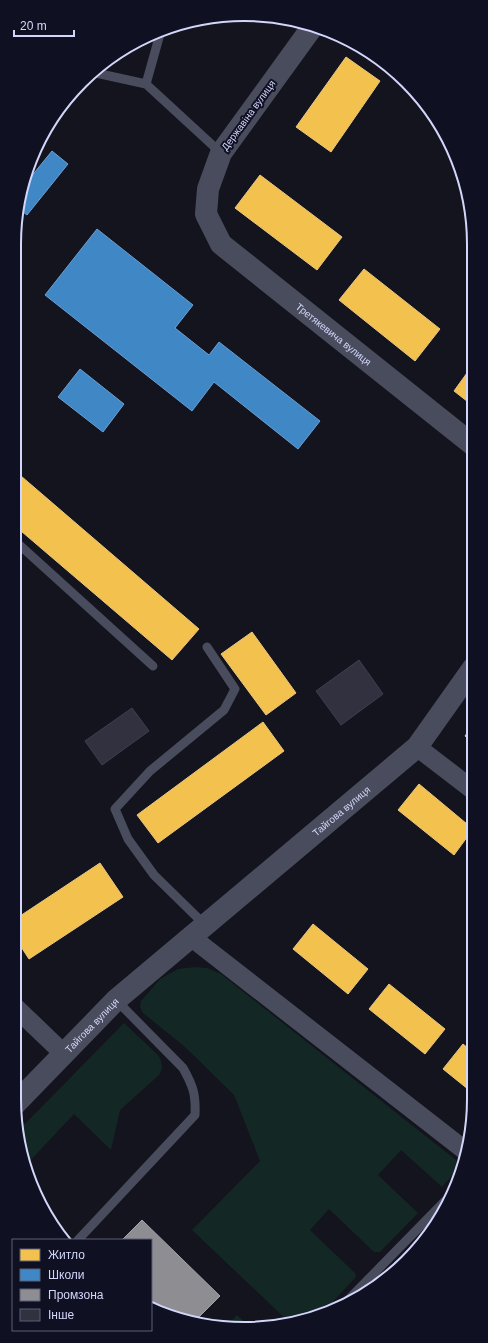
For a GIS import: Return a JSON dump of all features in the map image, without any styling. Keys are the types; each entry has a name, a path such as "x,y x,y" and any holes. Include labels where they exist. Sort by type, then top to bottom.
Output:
{"street":[{"name":"Державіна вулиця","path":"206,214 208,188 221,154 309,31"},
{"name":"Третякевича вулиця","path":"206,214 221,244 467,441"},
{"name":"Тайгова вулиця","path":"21,1098 116,1000 418,747 467,677"},
{"path":"418,747 467,785"},
{"path":"198,931 462,1148"},
{"path":"21,1013 63,1053"}],"lane":[{"path":"146,84 159,38"},
{"path":"100,74 146,84 221,154"},
{"path":"21,546 153,666"},
{"path":"198,931 128,839 115,809 150,771 224,710 235,689 207,647"},
{"path":"79,1239 195,1115 196,1096 191,1082 182,1068 116,1000"},
{"path":"356,1292 438,1208"}],"green space":[{"path":"195,967 207,968 221,974 456,1160 457,1164 455,1171 442,1187 401,1150 378,1175 418,1213 380,1252 374,1252 329,1209 310,1230 355,1273 356,1277 330,1304 285,1318 192,1230 260,1161 234,1095 185,1047 143,1013 140,1007 141,1001 160,979 178,969"},
{"path":"124,1023 158,1055 162,1067 161,1072 120,1110 111,1150 74,1114 30,1161 25,1143 23,1126"},
{"path":"237,1315 245,1322 244,1322 231,1322"}],"building: Житло":[{"path":"346,57 380,81 331,152 296,127"},
{"path":"260,175 342,237 317,270 235,208"},
{"path":"364,269 440,329 415,361 339,300"},
{"path":"467,373 467,401 454,391"},
{"path":"21,476 199,629 172,660 21,531"},
{"path":"252,632 296,693 266,715 221,654"},
{"path":"263,722 284,751 158,843 137,815"},
{"path":"419,784 467,824 467,837 454,855 398,810"},
{"path":"100,863 123,897 29,959 21,947 21,915"},
{"path":"313,924 368,969 348,994 293,949"},
{"path":"389,984 445,1029 425,1054 369,1009"},
{"path":"463,1044 467,1047 467,1088 443,1069"}],"building: Школи":[{"path":"52,151 68,164 27,215 23,212 25,200 32,176"},
{"path":"97,229 193,305 175,328 209,355 219,342 320,421 298,449 214,382 192,411 45,295"},
{"path":"80,369 124,404 103,432 58,397"}],"building: Промзона":[{"path":"142,1220 220,1296 198,1318 172,1310 152,1302 152,1239 123,1239"}],"building: Інше":[{"path":"359,660 383,694 341,725 316,691"},
{"path":"132,708 149,731 102,765 85,741"}]}
